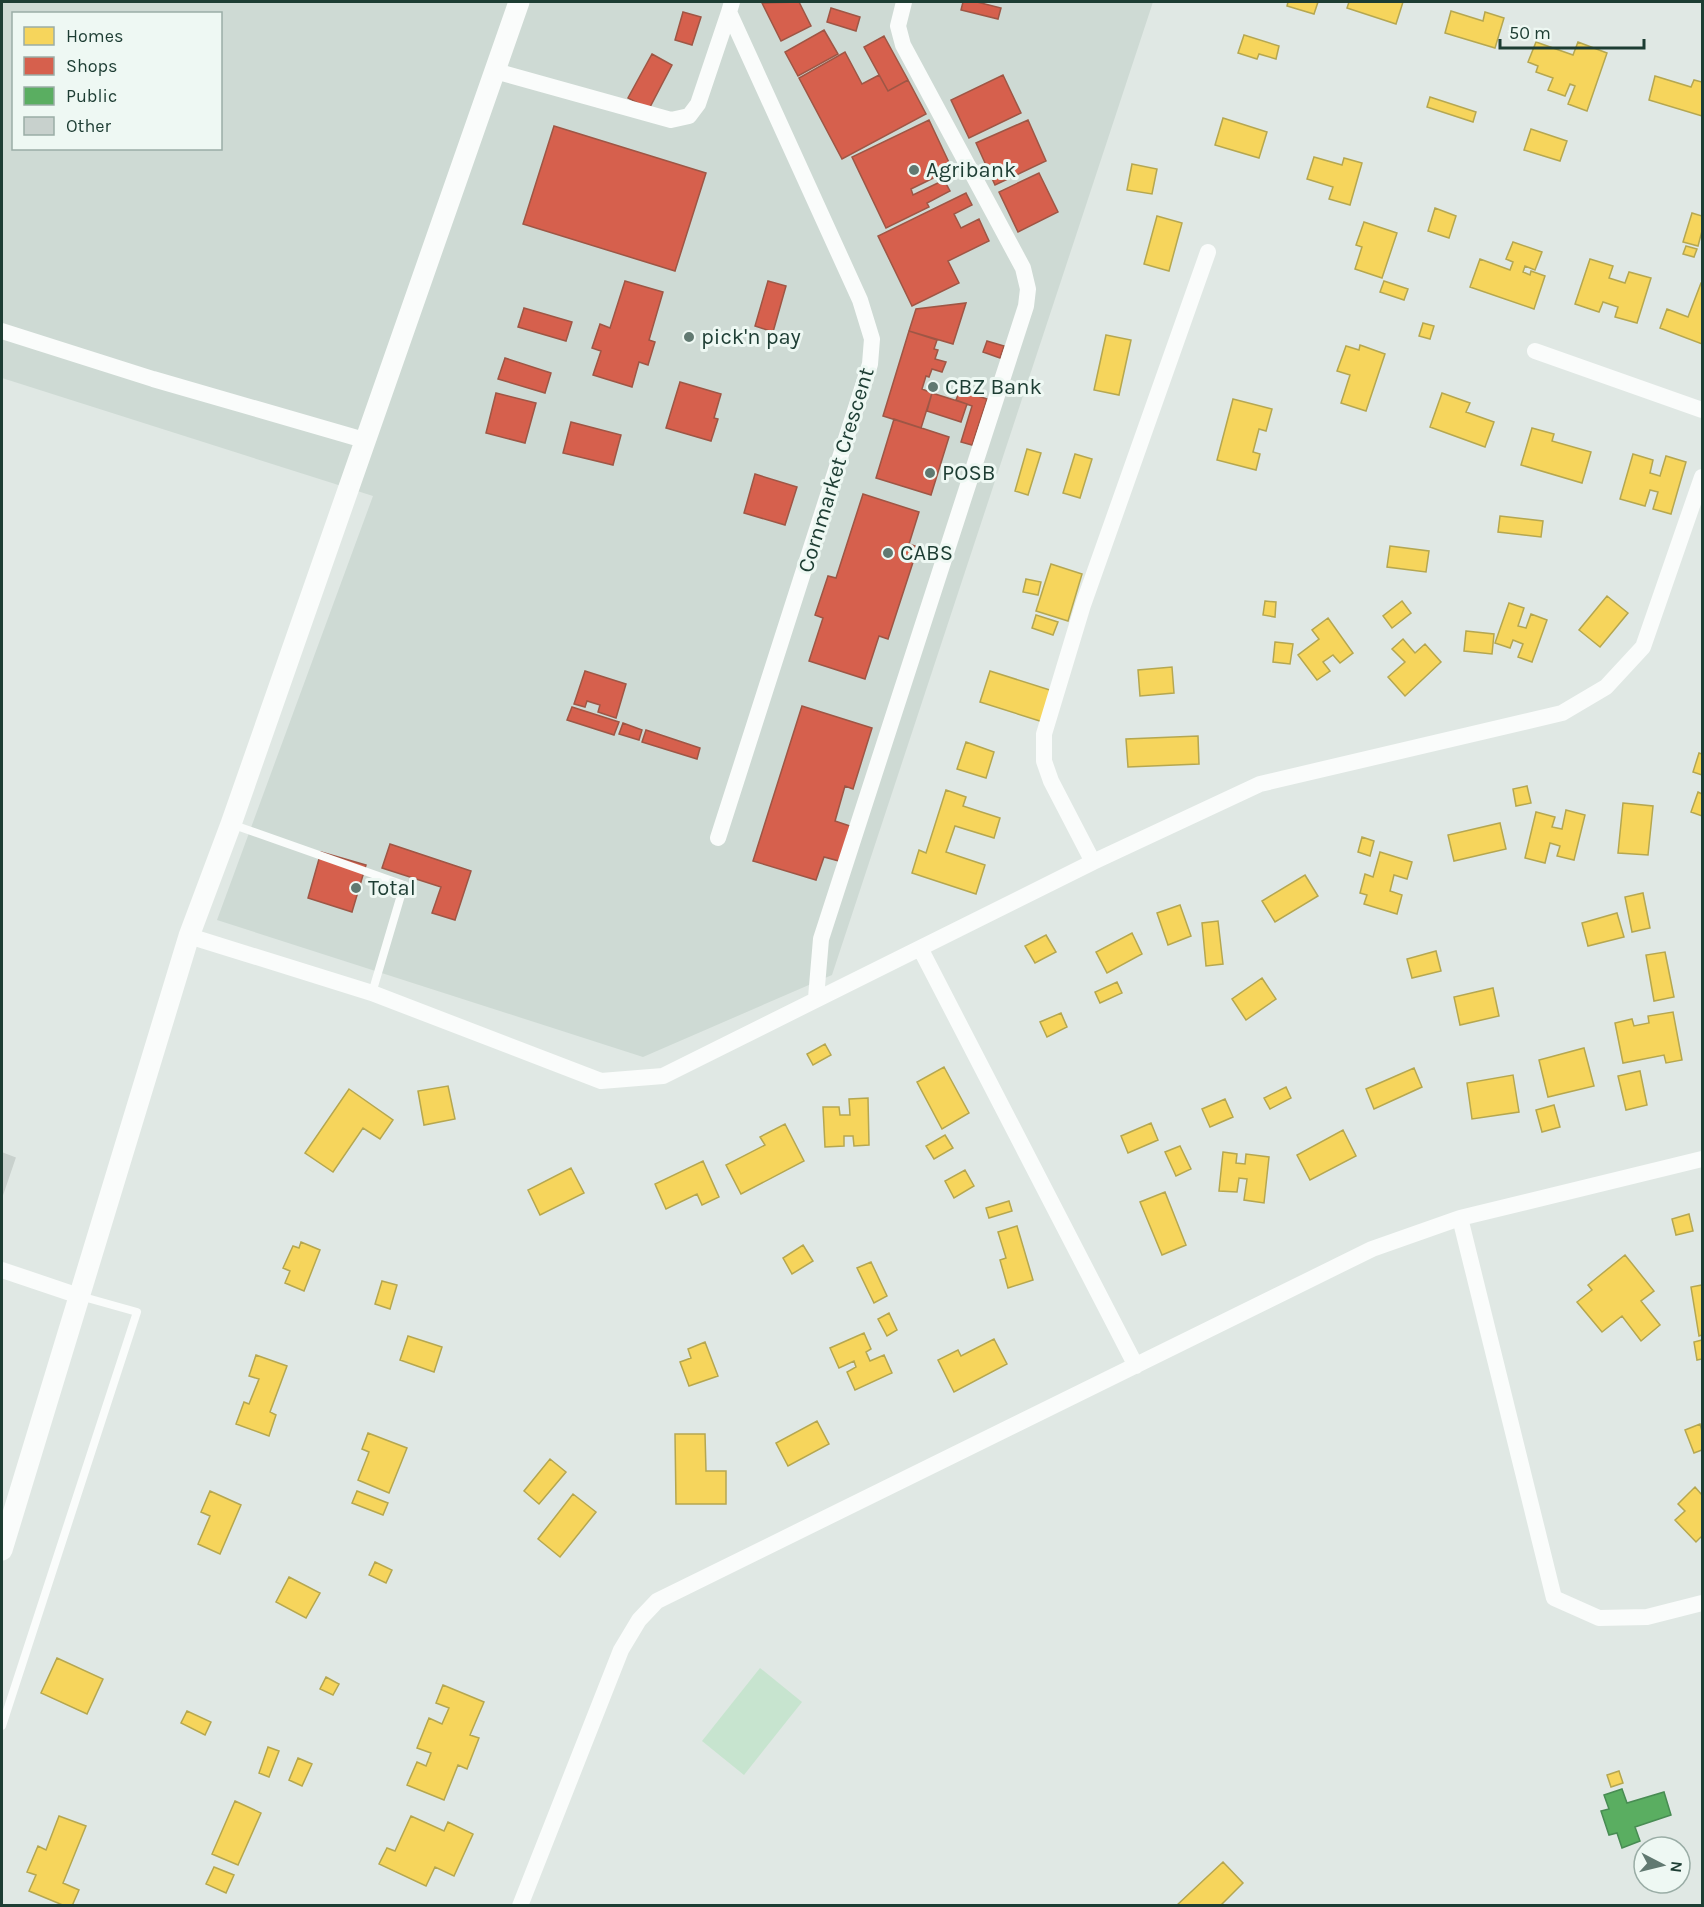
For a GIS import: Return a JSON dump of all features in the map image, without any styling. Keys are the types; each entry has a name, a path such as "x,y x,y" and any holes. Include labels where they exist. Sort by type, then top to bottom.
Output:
{"street":[{"path":"2,1550 189,936 231,824 519,2"},
{"path":"816,998 822,939 1026,306 1028,289 1023,268 903,45 898,26 904,2"},
{"name":"Cornmarket Crescent","path":"495,71 671,120 689,116 698,104 731,7"},
{"name":"Cornmarket Crescent","path":"718,838 870,364 872,339 860,300 731,7"},
{"path":"1093,862 1044,761 1044,734 1083,605 1208,252"},
{"path":"2,331 153,379 364,440"},
{"path":"1535,351 1702,410"},
{"path":"189,936 372,993 601,1081 663,1076 1093,862 1260,784 1562,713 1606,687 1643,647 1702,477"},
{"path":"920,948 1136,1366"},
{"path":"520,1905 621,1650 639,1620 657,1601 1372,1249 1460,1218 1702,1159"},
{"path":"1460,1218 1554,1598 1599,1618 1647,1617 1702,1604"},
{"path":"2,1270 79,1296"}],"lane":[{"path":"231,824 404,885 372,993"},
{"path":"2,1726 137,1312 79,1296"}],"shaded area":[{"path":"2,2 1153,2 832,975 643,1057 217,920 373,496 2,378"}],"green space":[{"path":"760,1668 802,1702 744,1775 702,1741"}],"building: Homes":[{"path":"1288,2 1318,2 1314,14 1287,6"},
{"path":"1349,2 1403,2 1396,24 1347,8"},
{"path":"1451,11 1483,21 1485,12 1504,18 1495,48 1445,33"},
{"path":"1244,35 1279,46 1276,59 1259,54 1257,59 1238,53"},
{"path":"1536,42 1573,55 1578,42 1607,53 1587,111 1568,104 1575,86 1570,84 1565,96 1548,90 1553,78 1536,72 1538,66 1528,62"},
{"path":"1655,76 1691,87 1694,80 1702,82 1702,116 1649,100"},
{"path":"1430,97 1476,112 1473,122 1427,107"},
{"path":"1223,118 1267,132 1259,158 1215,145"},
{"path":"1531,129 1567,141 1560,161 1524,150"},
{"path":"1314,157 1342,165 1344,158 1362,163 1350,205 1329,199 1333,187 1307,179"},
{"path":"1132,164 1157,169 1152,194 1127,190"},
{"path":"1435,208 1456,216 1449,238 1428,231"},
{"path":"1692,213 1702,216 1702,231 1698,246 1683,242"},
{"path":"1157,216 1182,223 1169,271 1144,264"},
{"path":"1364,222 1397,233 1382,278 1355,269 1362,247 1356,245"},
{"path":"1513,242 1542,252 1535,270 1525,266 1523,272 1530,275 1531,271 1545,276 1534,309 1470,287 1480,259 1510,270 1513,262 1506,259"},
{"path":"1686,246 1697,249 1694,257 1683,254"},
{"path":"1590,259 1613,266 1609,278 1625,283 1629,272 1651,278 1637,323 1615,317 1618,307 1603,302 1599,312 1575,304"},
{"path":"1384,281 1408,289 1404,300 1380,292"},
{"path":"1701,283 1702,344 1660,328 1667,309 1688,317"},
{"path":"1423,323 1434,326 1430,339 1419,336"},
{"path":"1106,335 1131,340 1119,395 1094,390"},
{"path":"1360,345 1385,354 1366,411 1341,403 1350,375 1337,371 1346,346 1359,350"},
{"path":"1442,393 1470,403 1466,412 1494,422 1485,447 1430,427"},
{"path":"1233,399 1272,409 1266,431 1259,429 1253,452 1260,454 1256,470 1217,460"},
{"path":"1532,428 1554,434 1552,441 1591,452 1582,483 1521,465"},
{"path":"1027,449 1041,453 1028,495 1015,491"},
{"path":"1075,454 1092,459 1080,498 1063,493"},
{"path":"1633,454 1653,460 1650,473 1660,476 1666,456 1686,462 1671,514 1653,509 1658,492 1650,490 1645,506 1620,499"},
{"path":"1500,516 1543,521 1541,537 1498,532"},
{"path":"1390,546 1429,551 1426,572 1387,567"},
{"path":"1051,564 1082,574 1068,621 1036,611"},
{"path":"1026,579 1041,582 1038,595 1023,592"},
{"path":"1607,596 1628,613 1600,647 1579,630"},
{"path":"1265,601 1276,602 1275,617 1263,615"},
{"path":"1402,601 1411,613 1392,628 1383,616"},
{"path":"1509,603 1524,608 1518,626 1526,628 1531,614 1547,620 1532,662 1518,657 1523,644 1513,640 1510,648 1495,643"},
{"path":"1036,615 1058,622 1053,635 1032,628"},
{"path":"1328,618 1353,653 1340,663 1333,655 1323,662 1330,671 1317,680 1298,655 1319,639 1312,630"},
{"path":"1466,631 1494,634 1492,654 1464,651"},
{"path":"1403,639 1415,653 1425,644 1441,662 1405,696 1388,677 1405,662 1392,649"},
{"path":"1275,642 1293,644 1290,664 1273,662"},
{"path":"1172,667 1174,693 1140,696 1138,670"},
{"path":"990,671 1053,691 1043,722 980,702"},
{"path":"1198,736 1199,764 1128,767 1126,739"},
{"path":"966,742 994,752 986,778 957,769"},
{"path":"1699,753 1702,754 1702,775 1693,772"},
{"path":"1527,786 1531,803 1516,806 1513,789"},
{"path":"946,790 966,797 963,806 1000,818 994,838 955,826 946,852 985,865 976,894 912,873 919,850 926,853"},
{"path":"1698,792 1702,794 1702,816 1691,812"},
{"path":"1623,803 1653,806 1648,855 1618,853"},
{"path":"1566,810 1585,815 1574,860 1557,856 1560,846 1550,843 1545,863 1525,858 1536,812 1555,817 1552,827 1562,829"},
{"path":"1500,823 1506,849 1454,861 1448,835"},
{"path":"1362,837 1374,841 1370,856 1358,852"},
{"path":"1380,852 1412,862 1407,879 1394,875 1390,891 1402,895 1397,914 1364,904 1367,895 1360,893 1365,874 1373,877"},
{"path":"1305,875 1318,896 1275,922 1262,901"},
{"path":"1643,893 1650,928 1632,932 1625,897"},
{"path":"1180,905 1191,936 1168,945 1157,913"},
{"path":"1617,913 1624,937 1588,946 1582,923"},
{"path":"1218,921 1223,964 1206,966 1202,923"},
{"path":"1132,933 1142,954 1107,973 1096,952"},
{"path":"1046,935 1056,952 1035,963 1025,946"},
{"path":"1436,951 1441,971 1412,978 1407,959"},
{"path":"1665,952 1674,997 1654,1001 1646,955"},
{"path":"1262,978 1276,999 1246,1020 1232,999"},
{"path":"1117,982 1122,993 1100,1003 1095,992"},
{"path":"1493,988 1499,1016 1460,1025 1454,997"},
{"path":"1673,1012 1682,1060 1666,1063 1664,1055 1623,1063 1615,1023 1632,1019 1634,1026 1649,1023 1648,1016"},
{"path":"1061,1013 1067,1027 1047,1037 1040,1022"},
{"path":"825,1044 831,1055 813,1065 807,1054"},
{"path":"1584,1048 1594,1086 1548,1097 1539,1060"},
{"path":"944,1067 969,1113 942,1129 917,1082"},
{"path":"1414,1068 1422,1087 1374,1109 1366,1089"},
{"path":"1640,1071 1647,1105 1626,1110 1618,1076"},
{"path":"1513,1075 1519,1112 1472,1119 1467,1083"},
{"path":"448,1086 455,1119 424,1125 418,1091"},
{"path":"1286,1087 1291,1098 1270,1109 1264,1098"},
{"path":"349,1089 393,1120 380,1139 363,1128 333,1172 305,1153"},
{"path":"868,1098 869,1145 854,1146 853,1136 844,1136 844,1146 825,1147 823,1107 839,1107 840,1115 850,1115 849,1099"},
{"path":"1225,1099 1233,1117 1210,1127 1202,1109"},
{"path":"1554,1105 1560,1127 1542,1132 1536,1110"},
{"path":"1151,1123 1158,1140 1128,1153 1121,1136"},
{"path":"785,1124 804,1161 741,1194 726,1165 765,1145 760,1137"},
{"path":"1343,1130 1356,1156 1310,1180 1297,1155"},
{"path":"945,1135 953,1148 934,1159 926,1146"},
{"path":"1180,1146 1191,1169 1176,1176 1165,1152"},
{"path":"1223,1152 1237,1154 1236,1163 1245,1164 1246,1154 1269,1157 1264,1203 1244,1200 1247,1179 1239,1178 1237,1192 1219,1191"},
{"path":"703,1161 719,1197 702,1205 697,1194 666,1209 655,1184"},
{"path":"571,1168 584,1193 540,1215 528,1190"},
{"path":"965,1170 974,1186 954,1198 945,1181"},
{"path":"1165,1192 1186,1245 1162,1255 1140,1202"},
{"path":"1009,1201 1012,1211 989,1218 986,1208"},
{"path":"1689,1214 1693,1231 1676,1235 1672,1219"},
{"path":"1017,1226 1033,1280 1008,1288 1000,1260 1006,1258 998,1232"},
{"path":"301,1242 320,1250 304,1291 285,1283 290,1271 283,1268 293,1246 299,1248"},
{"path":"803,1245 813,1261 792,1274 783,1258"},
{"path":"1625,1255 1654,1291 1641,1301 1660,1325 1641,1341 1622,1316 1602,1332 1577,1302 1592,1290 1588,1285"},
{"path":"871,1262 887,1296 874,1303 857,1268"},
{"path":"382,1281 397,1285 390,1309 375,1304"},
{"path":"1702,1285 1702,1335 1699,1336 1691,1287"},
{"path":"889,1313 897,1330 887,1336 878,1319"},
{"path":"864,1333 871,1349 866,1352 870,1361 884,1355 892,1373 855,1390 847,1372 856,1367 854,1361 839,1368 830,1348"},
{"path":"408,1336 442,1347 434,1372 400,1360"},
{"path":"994,1339 1007,1364 954,1392 938,1360 958,1350 961,1356"},
{"path":"1702,1340 1702,1359 1697,1360 1694,1342"},
{"path":"705,1342 718,1376 689,1386 680,1362 691,1358 688,1349"},
{"path":"256,1355 287,1366 270,1412 276,1415 269,1436 236,1424 244,1402 249,1404 259,1379 249,1376"},
{"path":"817,1421 829,1444 788,1466 776,1443"},
{"path":"1700,1424 1702,1450 1694,1453 1685,1430"},
{"path":"368,1433 407,1448 389,1493 358,1480 369,1452 362,1449"},
{"path":"675,1434 705,1434 706,1471 726,1471 726,1504 676,1504"},
{"path":"550,1459 566,1472 539,1504 524,1491"},
{"path":"1695,1487 1702,1495 1702,1536 1696,1542 1675,1520 1685,1511 1678,1504"},
{"path":"210,1491 241,1505 220,1554 198,1544 210,1516 201,1512"},
{"path":"357,1491 388,1503 383,1515 352,1503"},
{"path":"573,1494 596,1512 560,1557 538,1539"},
{"path":"375,1562 392,1570 386,1583 369,1575"},
{"path":"289,1577 320,1593 306,1618 276,1602"},
{"path":"57,1658 103,1679 87,1714 41,1693"},
{"path":"326,1677 339,1684 333,1695 320,1689"},
{"path":"443,1685 484,1702 470,1735 479,1738 467,1769 458,1765 444,1800 407,1785 417,1762 426,1766 431,1753 417,1748 429,1718 442,1724 449,1708 436,1703"},
{"path":"187,1711 211,1722 205,1735 181,1723"},
{"path":"268,1747 279,1751 269,1777 259,1773"},
{"path":"298,1758 312,1764 302,1786 289,1780"},
{"path":"1619,1771 1623,1783 1611,1787 1607,1775"},
{"path":"235,1801 261,1813 238,1865 212,1854"},
{"path":"59,1816 86,1826 63,1883 79,1890 72,1906 65,1906 29,1891 36,1875 27,1872 38,1846 46,1850"},
{"path":"411,1816 444,1831 448,1822 473,1834 454,1876 435,1867 426,1886 379,1864 387,1848 395,1851"},
{"path":"1223,1862 1243,1883 1220,1906 1176,1906"},
{"path":"214,1867 234,1875 226,1893 206,1884"}],"building: Shops":[{"path":"799,2 811,26 781,41 762,3"},
{"path":"963,2 977,2 1001,8 998,19 961,10"},
{"path":"831,8 860,17 856,31 827,22"},
{"path":"683,12 701,17 692,45 675,40"},
{"path":"824,30 838,54 798,76 785,52"},
{"path":"884,36 908,80 888,91 864,47"},
{"path":"845,52 862,84 879,75 888,91 908,80 926,114 842,159 799,78"},
{"path":"652,54 672,65 649,109 628,98"},
{"path":"1003,75 1021,113 969,138 951,100"},
{"path":"929,120 952,169 911,189 913,195 944,180 950,191 927,203 929,207 886,228 852,157"},
{"path":"1028,120 1046,161 995,185 976,143"},
{"path":"554,126 706,173 675,271 523,224"},
{"path":"1039,173 1058,212 1018,232 999,192"},
{"path":"966,193 972,205 954,214 961,228 979,219 989,241 948,261 959,283 912,306 878,236"},
{"path":"625,281 663,292 649,340 655,342 648,365 639,362 632,387 593,375 601,351 592,348 600,324 610,328"},
{"path":"768,281 786,286 773,332 755,326"},
{"path":"966,303 953,344 909,331 916,309"},
{"path":"524,308 572,322 566,341 518,327"},
{"path":"909,331 937,340 934,349 938,350 935,359 946,362 942,372 932,369 929,377 926,376 922,389 932,393 921,428 883,416"},
{"path":"987,341 1004,346 1000,358 983,352"},
{"path":"505,358 551,373 545,393 498,379"},
{"path":"680,382 721,394 714,418 718,419 711,441 666,428"},
{"path":"960,390 987,399 972,445 961,442 972,406 956,400"},
{"path":"496,393 536,403 525,443 486,433"},
{"path":"932,393 967,404 961,422 927,411"},
{"path":"894,419 949,437 931,495 876,478"},
{"path":"571,422 621,435 613,465 563,453"},
{"path":"755,474 797,487 785,525 744,513"},
{"path":"863,494 919,512 909,544 918,547 888,639 879,636 865,679 809,661 823,618 815,615 828,576 836,578"},
{"path":"585,671 626,684 616,718 598,712 600,705 587,701 585,707 574,704"},
{"path":"802,706 872,728 853,789 845,786 835,821 850,826 839,861 824,857 816,880 753,861"},
{"path":"572,707 619,722 614,735 567,720"},
{"path":"623,723 642,730 639,740 619,734"},
{"path":"646,730 700,748 697,759 642,742"},
{"path":"390,844 471,871 455,920 432,913 441,887 382,868"},
{"path":"321,852 366,865 352,912 308,898"}],"building: Public":[{"path":"1622,1789 1627,1803 1664,1792 1671,1815 1635,1827 1638,1835 1632,1835 1632,1844 1622,1848 1617,1833 1609,1835 1601,1811 1609,1809 1604,1795"}],"building: Other":[{"path":"2,1153 15,1158 2,1196"}],"place":[{"name":"Agribank","path":"914,170"},
{"name":"pick'n pay","path":"689,337"},
{"name":"CBZ Bank","path":"933,387"},
{"name":"POSB","path":"930,473"},
{"name":"CABS","path":"888,553"},
{"name":"Total","path":"356,888"}]}
